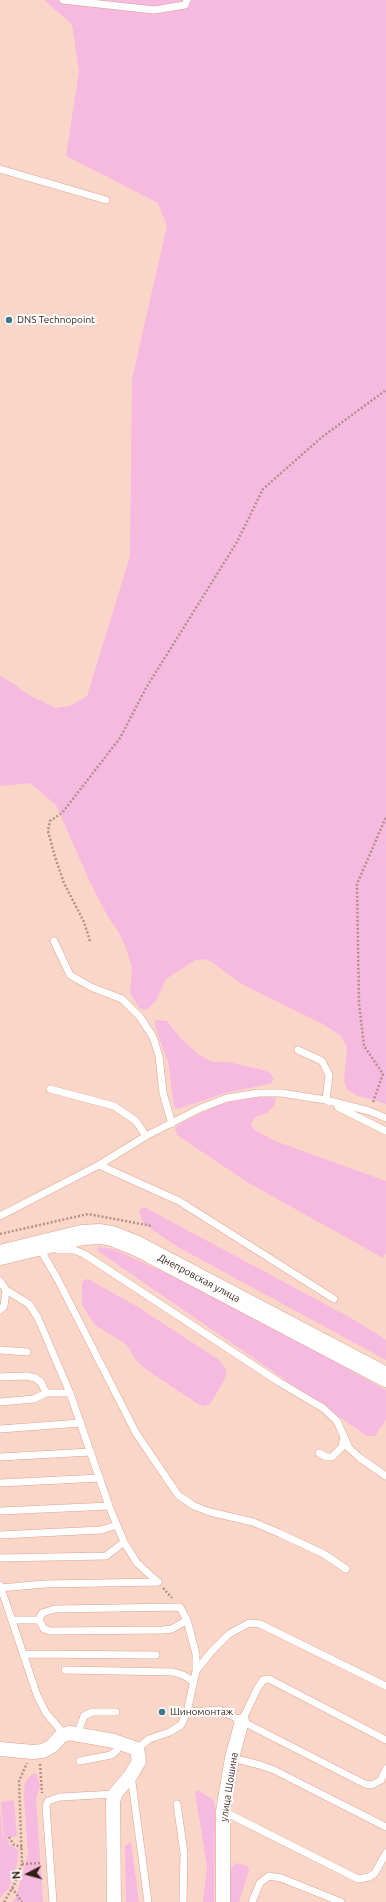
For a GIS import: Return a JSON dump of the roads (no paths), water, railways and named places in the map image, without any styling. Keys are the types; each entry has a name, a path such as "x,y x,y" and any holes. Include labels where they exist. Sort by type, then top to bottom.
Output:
{"main road":[{"name":"Днепровская улица","path":"0,1255 37,1250 82,1235 112,1236 144,1249 386,1377"}],"street":[{"name":"улица Шошина","path":"223,1902 223,1811 232,1758 242,1721"},
{"path":"0,1749 33,1752 47,1749 71,1734 120,1743 136,1749 139,1760 131,1775 115,1794 113,1802 114,1902"}],"lane":[{"path":"63,0 154,10 185,5 187,0"},
{"path":"0,169 106,200"},
{"path":"54,941 70,975 90,987 122,999 140,1018 153,1038 159,1056 164,1093 172,1124"},
{"path":"298,1050 322,1061 329,1074 326,1100"},
{"path":"50,1089 114,1106 136,1121 146,1136"},
{"path":"0,1216 99,1165 146,1136 172,1124 200,1108 227,1098 259,1093 281,1093 326,1100 369,1111 386,1118"},
{"path":"326,1100 386,1131"},
{"path":"99,1165 179,1201 334,1298"},
{"path":"346,1569 324,1554 253,1522 210,1512 194,1506 178,1495 136,1433 37,1250 63,1249 74,1250 84,1254 279,1382 323,1408 337,1421 349,1448 360,1458 386,1476"},
{"path":"0,1282 6,1290 23,1300 32,1308 70,1393 109,1506 124,1542 137,1563 158,1582 44,1584 1,1587 40,1701 46,1713 71,1734 82,1718 87,1714 97,1712 116,1712"},
{"path":"0,1310 4,1306 6,1290"},
{"path":"0,1350 27,1352"},
{"path":"0,1377 27,1376 35,1378 41,1382 46,1393"},
{"path":"0,1402 34,1399 42,1397 46,1393 70,1393"},
{"path":"0,1429 81,1423"},
{"path":"319,1453 327,1457 332,1457 342,1447 344,1434"},
{"path":"0,1457 91,1452"},
{"path":"0,1483 100,1478"},
{"path":"0,1511 109,1506"},
{"path":"0,1535 101,1530 117,1524"},
{"path":"0,1558 106,1556 124,1542"},
{"path":"136,1749 149,1739 170,1732 181,1725 187,1712 196,1671 196,1654 187,1620 180,1607 55,1609 42,1613 40,1620 44,1629 50,1631 164,1630 172,1629 187,1620"},
{"path":"12,1620 40,1620"},
{"path":"196,1671 211,1652 230,1634 249,1623 260,1624 386,1686"},
{"path":"24,1654 156,1655"},
{"path":"65,1670 173,1672 183,1675 193,1681"},
{"path":"242,1721 257,1689 263,1680 270,1679 386,1740"},
{"path":"187,1712 220,1710 365,1784 372,1785 381,1780 386,1769"},
{"path":"80,1761 111,1754 117,1750 120,1743"},
{"path":"232,1758 260,1764 274,1770 386,1827"},
{"path":"131,1775 148,1902"},
{"path":"53,1902 46,1806 48,1801 60,1797 115,1794"},
{"path":"177,1804 184,1853 183,1902"},
{"path":"223,1811 358,1879 369,1878 375,1873 386,1853"},
{"path":"252,1902 260,1883 269,1876 280,1878 340,1902"}],"place":[{"name":"DNS Technopoint","path":"9,320"},
{"name":"Шиномонтаж","path":"162,1712"}]}
